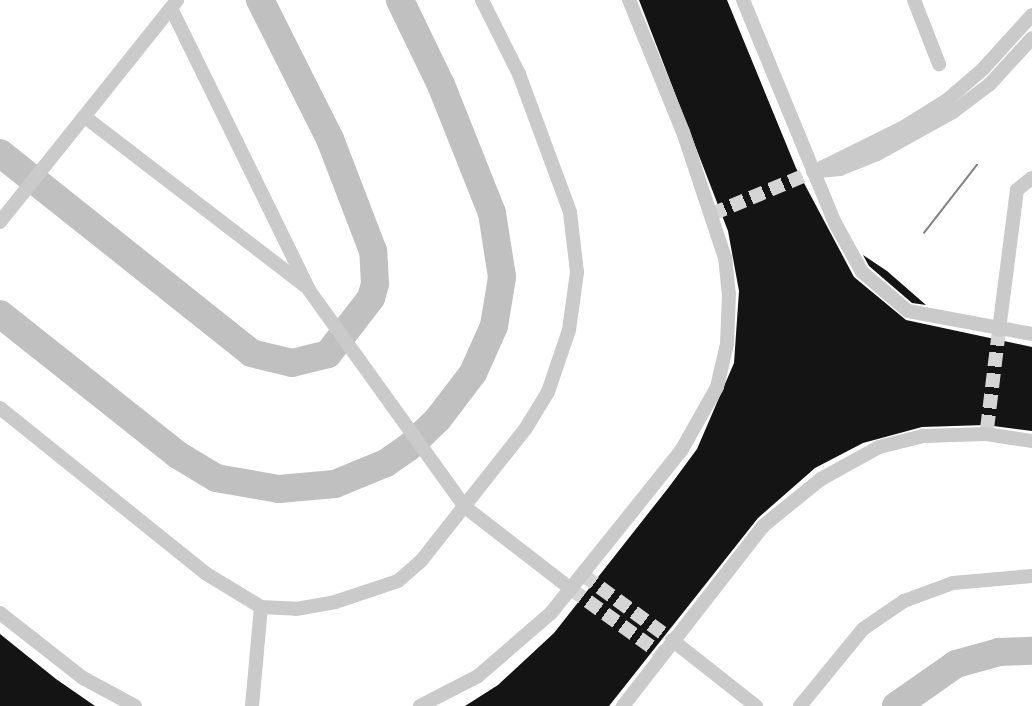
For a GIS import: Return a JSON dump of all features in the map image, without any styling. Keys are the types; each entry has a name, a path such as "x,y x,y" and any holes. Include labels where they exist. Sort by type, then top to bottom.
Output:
{"lane":[{"path":"0,408 205,573 261,607 296,609 335,602 398,581 421,561 465,507 548,392 569,330 577,272 570,212 519,74 482,0"},
{"path":"420,706 447,695 494,663 571,589 695,431 717,387 727,344 729,295 712,213 629,0"},
{"path":"743,0 813,172 862,272 908,311 999,330 1032,334"},
{"path":"914,0 939,64"},
{"path":"0,222 174,4 309,290 465,507 571,589"},
{"path":"813,172 904,127 947,100 983,69 1032,15"},
{"path":"813,172 840,169 909,139 990,84 1032,38"},
{"path":"85,117 309,290"},
{"path":"999,330 1017,190 1032,178"},
{"path":"623,706 672,640 763,526 820,479 879,447 923,436 987,432 1032,441"},
{"path":"800,706 863,630 904,601 953,583 1032,576"},
{"path":"252,706 261,607"},
{"path":"0,613 83,678 135,706"},
{"path":"672,640 756,706"}],"building":[{"path":"639,0 727,0 796,168 854,277 906,320 1032,347 1032,431 986,425 922,427 863,443 815,468 758,518 609,706 465,706 498,685 554,633 669,487 697,449 734,363 739,291 728,231"},
{"path":"863,255 887,271 926,305 912,303 869,266"},
{"path":"0,634 56,679 95,706 0,706"}],"taxiway":[{"path":"0,153 251,353 292,363 328,354 371,298 375,284 373,251 330,139 260,0"},
{"path":"0,314 178,455 216,478 279,489 335,484 386,463 409,447 438,419 473,373 494,326 502,277 492,213 441,85 400,0"},
{"path":"896,706 956,664 999,652 1032,651"}],"tunnel":[{"path":"712,214 813,172"},
{"path":"987,429 999,330"},
{"path":"583,575 672,640"},
{"path":"571,589 661,654"}],"tram line":[{"path":"924,233 977,165"}]}
